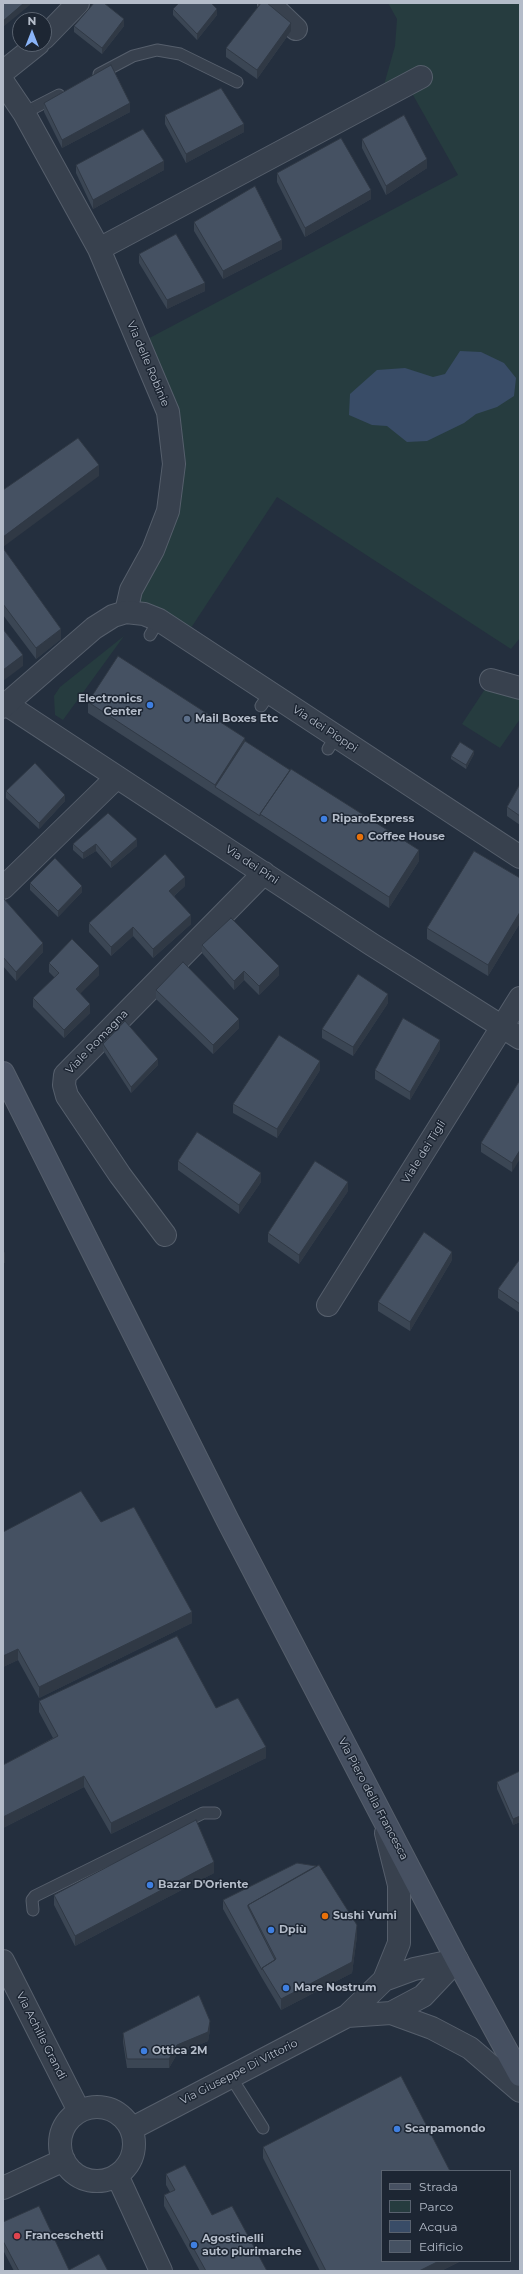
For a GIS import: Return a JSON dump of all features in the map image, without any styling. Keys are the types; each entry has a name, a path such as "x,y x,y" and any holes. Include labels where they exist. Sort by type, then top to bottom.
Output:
{"main road":[{"name":"Via Piero della Francesca","path":"3,1073 228,1521 457,1960 520,2076"}],"street":[{"path":"52,30 78,3"},
{"path":"269,3 296,29"},
{"path":"3,72 28,52"},
{"path":"100,249 421,77"},
{"name":"Via delle Robinie","path":"3,82 24,114 100,249 168,412 174,464 168,511 153,550 131,590 126,612"},
{"path":"5,706 94,628 113,616 126,612"},
{"name":"Via dei Pioppi","path":"126,612 144,614 154,627 428,805 520,856"},
{"path":"492,680 520,688"},
{"name":"Via dei Pini","path":"5,706 520,1038"},
{"path":"3,888 117,777"},
{"name":"Viale Romagna","path":"165,1235 120,1175 67,1096 64,1085 65,1075 264,873"},
{"name":"Viale dei Tigli","path":"328,1306 501,1026 520,998"},
{"path":"347,2016 384,1980 399,1943 399,1885 382,1816"},
{"path":"384,1980 414,1969 457,1960"},
{"path":"391,2013 423,1996 457,1960"},
{"name":"Via Achille Grandi","path":"3,1961 79,2111"},
{"path":"347,2016 391,2013 432,2028 470,2048 520,2091"},
{"name":"Via Giuseppe Di Vittorio","path":"132,2129 347,2016"},
{"path":"91,2107 103,2107 115,2111 125,2118 132,2129 134,2149 132,2159 117,2175 106,2180 93,2181 76,2174 64,2160 60,2149 60,2138 70,2118 79,2111 91,2107"},
{"path":"3,2188 64,2160"},
{"path":"117,2175 161,2271"}],"lane":[{"path":"92,78 133,56 157,50 180,54 237,82"},
{"path":"24,114 72,88"},
{"path":"33,1910 32,1900 35,1896 203,1813 215,1813"},
{"path":"231,2077 263,2128"}],"green space":[{"path":"388,3 520,3 520,638 511,649 277,497 185,637 144,614 131,590 174,464 140,343 458,175 413,95 420,78 380,99 395,46 397,19"},
{"path":"124,636 63,720 55,715 54,696 60,687"},
{"path":"491,680 520,688 520,719 500,748 462,724"}],"water":[{"path":"460,351 481,352 504,363 516,378 514,396 497,407 476,414 464,423 427,441 407,442 387,426 372,425 349,415 350,394 377,370 405,368 433,377 445,374"}],"building":[{"path":"3,3 24,3 12,12 3,21"},
{"path":"94,3 104,3 124,19 102,48 74,26"},
{"path":"179,3 211,3 217,9 197,34 173,9"},
{"path":"261,3 267,3 291,23 257,70 226,48"},
{"path":"111,65 130,103 62,140 44,103"},
{"path":"221,88 244,124 186,154 165,115"},
{"path":"404,115 427,159 386,186 362,139"},
{"path":"143,129 164,161 93,200 76,165"},
{"path":"341,138 371,190 305,228 277,173"},
{"path":"255,186 282,240 223,271 194,222"},
{"path":"176,234 205,283 167,300 139,254"},
{"path":"78,438 99,465 3,537 3,490"},
{"path":"3,548 61,629 36,648 3,604"},
{"path":"3,629 23,655 3,670"},
{"path":"118,656 245,738 215,785 88,702"},
{"path":"245,741 290,770 260,816 215,787"},
{"path":"460,742 474,751 466,765 451,756"},
{"path":"35,763 65,795 39,823 6,791"},
{"path":"291,769 419,850 389,897 260,814"},
{"path":"520,784 520,816 507,807"},
{"path":"108,813 137,839 111,862 96,844 83,853 73,844"},
{"path":"474,851 520,878 520,912 488,965 427,928"},
{"path":"165,854 185,877 169,891 191,915 153,949 133,927 111,947 89,923"},
{"path":"55,858 82,886 58,911 30,883"},
{"path":"4,899 43,943 16,972 3,957"},
{"path":"231,918 279,966 259,986 244,971 234,981 202,945"},
{"path":"72,939 99,966 76,989 90,1004 64,1030 33,998 59,973 49,963"},
{"path":"183,962 239,1019 213,1045 156,990"},
{"path":"358,974 388,994 353,1047 322,1029"},
{"path":"403,1018 440,1040 410,1092 375,1070"},
{"path":"125,1021 158,1059 131,1087 103,1044"},
{"path":"279,1035 320,1061 277,1129 233,1104"},
{"path":"520,1080 520,1150 512,1163 481,1143"},
{"path":"197,1132 261,1173 239,1205 178,1161"},
{"path":"315,1161 348,1182 299,1255 268,1233"},
{"path":"424,1232 452,1252 410,1322 378,1302"},
{"path":"520,1259 520,1304 498,1289"},
{"path":"81,1491 101,1522 134,1507 192,1612 39,1687 18,1649 3,1656 3,1532"},
{"path":"177,1636 216,1708 238,1698 266,1747 111,1823 84,1776 3,1817 3,1765 58,1736 39,1701"},
{"path":"520,1771 520,1816 513,1819 497,1782"},
{"path":"196,1820 214,1862 75,1936 54,1895"},
{"path":"297,1863 316,1866 248,1905 275,1960 262,1968 262,1970 223,1900"},
{"path":"319,1865 357,1925 352,1962 281,1999 262,1968 276,1959 248,1905"},
{"path":"199,1995 210,2021 208,2032 177,2045 169,2059 127,2059 123,2033"},
{"path":"401,2076 449,2170 381,2170 381,2262 437,2262 419,2271 326,2271 263,2147"},
{"path":"185,2165 212,2215 232,2206 267,2271 206,2271 164,2195 175,2190 166,2174"},
{"path":"39,2206 69,2270 99,2254 108,2271 19,2271 3,2241 3,2222"}],"place":[{"name":"Electronics Center","path":"150,705"},
{"name":"Mail Boxes Etc","path":"187,719"},
{"name":"RiparoExpress","path":"324,819"},
{"name":"Coffee House","path":"360,837"},
{"name":"Bazar D'Oriente","path":"150,1885"},
{"name":"Sushi Yumi","path":"325,1916"},
{"name":"Dpiù","path":"271,1930"},
{"name":"Mare Nostrum","path":"286,1988"},
{"name":"Ottica 2M","path":"144,2051"},
{"name":"Scarpamondo","path":"397,2129"},
{"name":"Franceschetti","path":"17,2236"},
{"name":"Agostinelli auto plurimarche","path":"194,2245"}]}
